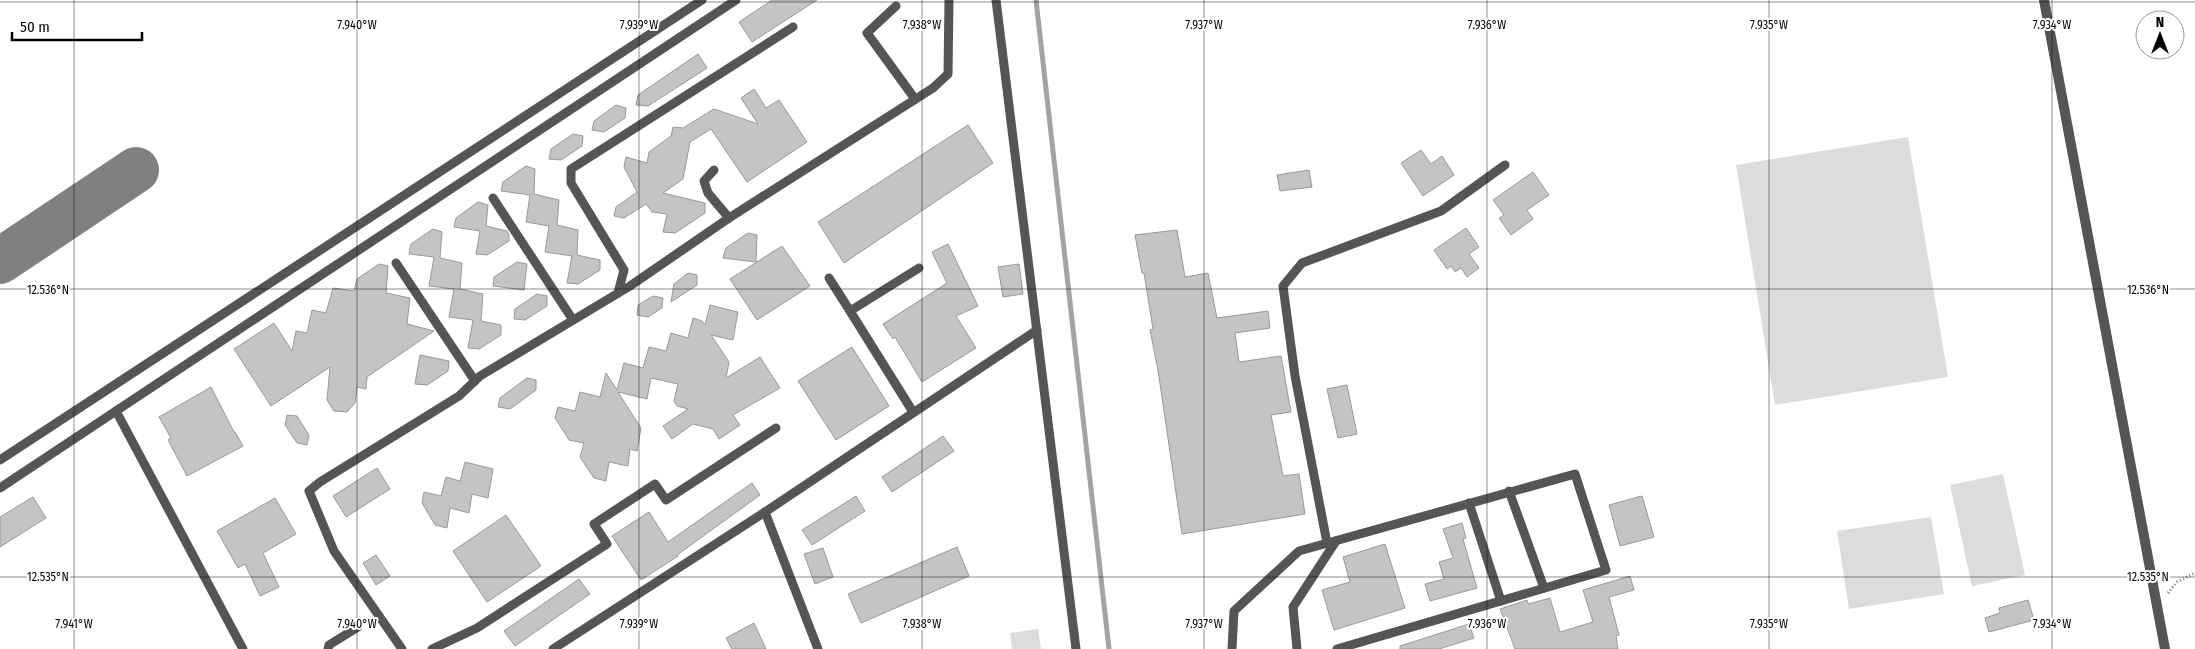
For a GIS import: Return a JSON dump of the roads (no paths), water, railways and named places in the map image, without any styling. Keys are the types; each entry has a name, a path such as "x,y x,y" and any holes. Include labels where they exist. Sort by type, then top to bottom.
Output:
{"street":[{"path":"2044,0 2165,649"}],"lane":[{"path":"0,460 702,0"},
{"path":"0,488 736,0"},
{"path":"402,649 334,551 309,492 320,482 459,396 480,376 618,293 730,218 933,88 948,74 949,0"},
{"path":"996,0 1076,649"},
{"path":"896,6 867,33 915,99"},
{"path":"618,293 624,270 571,183 571,169 793,27"},
{"path":"1297,649 1293,607 1331,542 1295,376 1283,286 1302,263 1442,211 1505,165"},
{"path":"714,170 704,181 708,193 730,218"},
{"path":"493,198 573,320"},
{"path":"396,263 475,381"},
{"path":"850,311 918,268"},
{"path":"829,278 913,412"},
{"path":"553,649 765,512 1037,330"},
{"path":"116,411 243,649"},
{"path":"432,649 478,628 608,544 594,524 655,484 666,500 776,428"},
{"path":"1232,649 1234,611 1299,551 1574,474 1606,570 1338,649"},
{"path":"1509,492 1544,588"},
{"path":"1469,503 1501,601"},
{"path":"765,512 818,649"},
{"path":"328,649 329,645 358,627"}],"waterway":[{"path":"1036,0 1109,649"}]}
